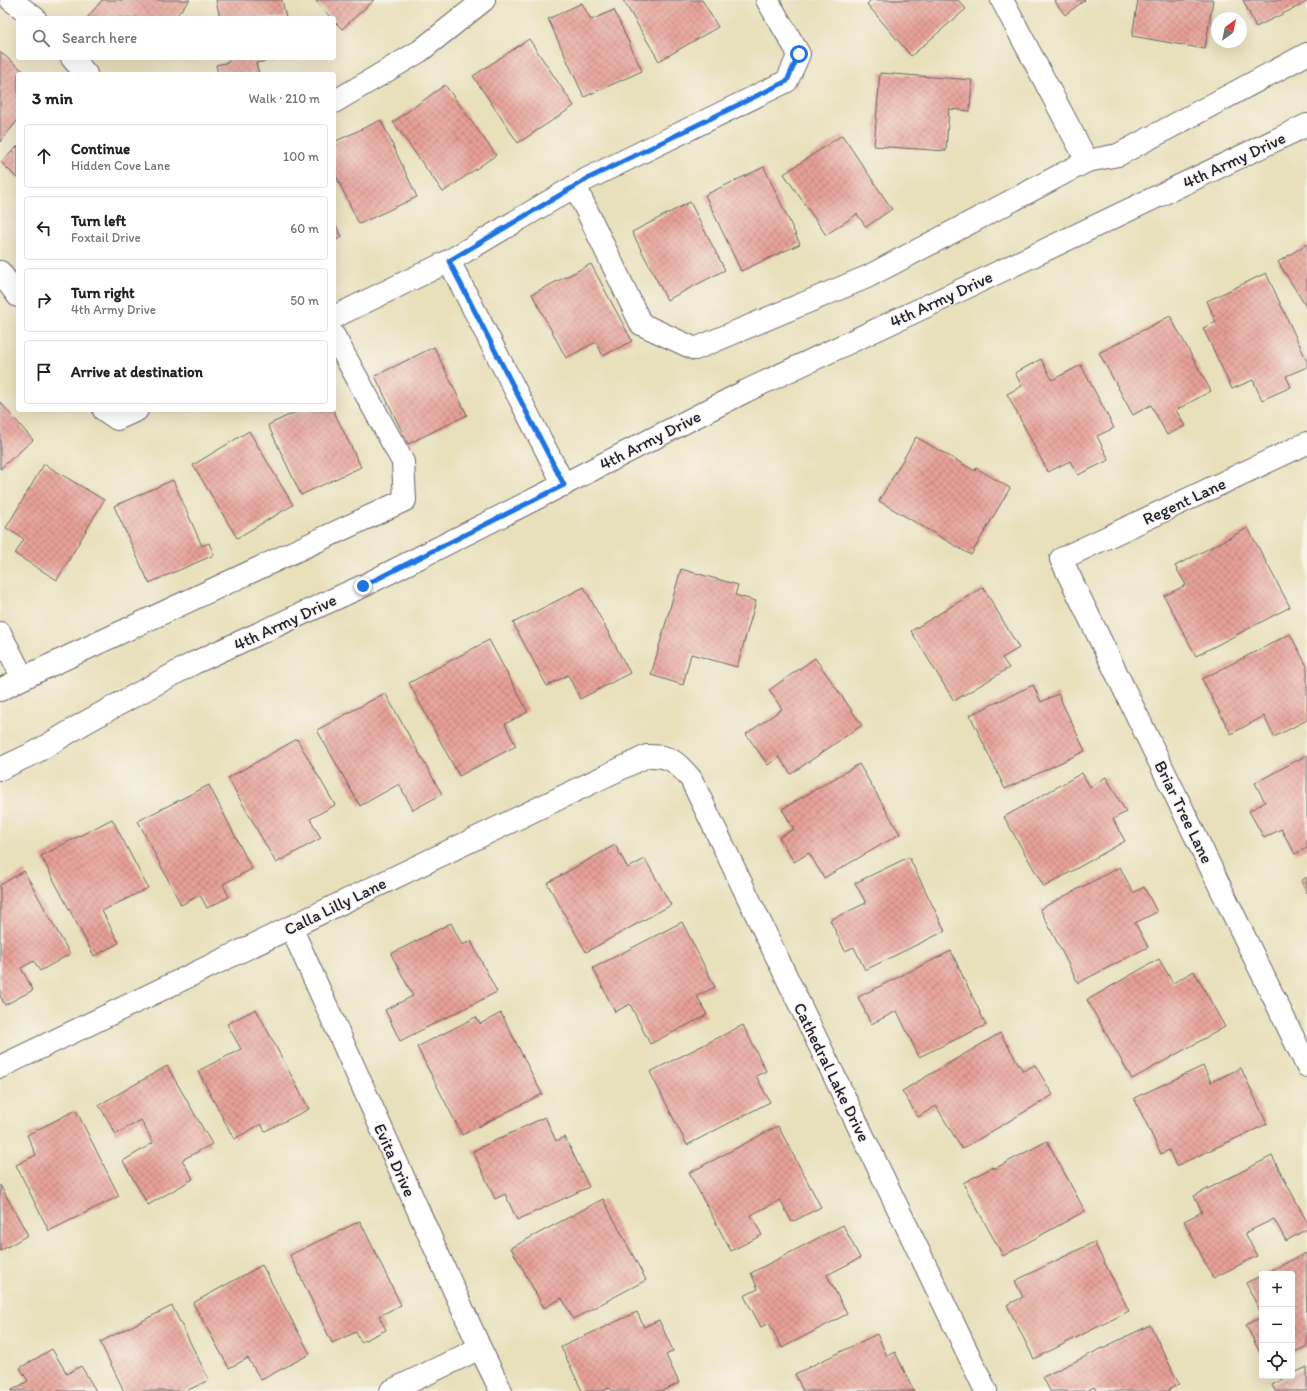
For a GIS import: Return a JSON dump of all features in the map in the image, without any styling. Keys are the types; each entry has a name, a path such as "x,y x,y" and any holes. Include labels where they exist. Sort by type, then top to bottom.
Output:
{"street":[{"path":"11,0 32,16"},
{"path":"336,101 420,51 484,0"},
{"path":"336,316 449,261 575,186 787,81 799,54 767,0"},
{"path":"1002,0 1087,161"},
{"path":"575,186 642,324 694,350 867,277 1087,161 1118,155 1307,54"},
{"path":"74,60 84,72"},
{"name":"4th Army Drive","path":"0,769 36,752 86,722 194,663 363,586 746,391 986,279 1307,125"},
{"path":"449,261 564,485"},
{"path":"7,270 16,291"},
{"path":"0,690 405,500 403,462 336,340"},
{"path":"110,415 126,412"},
{"name":"Regent Lane","path":"1061,559 1307,443"},
{"name":"Briar Tree Lane","path":"1061,559 1307,1066"},
{"path":"0,633 23,678"},
{"name":"Calla Lilly Lane","path":"0,1067 647,756 658,756 671,759"},
{"name":"Cathedral Lake Drive","path":"671,759 679,765 691,779 986,1391"},
{"name":"Evita Drive","path":"291,927 480,1348 502,1391"},
{"path":"391,1391 480,1348"}],"building":[{"path":"102,0 190,0 176,16 89,16"},
{"path":"216,0 282,0 286,16 220,16"},
{"path":"315,0 374,0 342,29 336,23 336,16 329,16"},
{"path":"623,0 702,0 718,27 659,61"},
{"path":"871,0 958,0 966,9 911,56 867,4"},
{"path":"1054,0 1085,0 1065,15"},
{"path":"1138,0 1213,0 1205,49 1132,36"},
{"path":"1243,0 1307,0 1307,2 1256,27"},
{"path":"582,3 591,20 614,10 642,71 584,97 548,19"},
{"path":"529,39 574,106 518,143 473,76"},
{"path":"0,52 25,72 16,72 16,122 0,142"},
{"path":"229,60 272,60 256,63 258,72 218,72 216,65 229,62"},
{"path":"880,73 972,80 970,111 949,109 946,151 874,146"},
{"path":"445,85 496,155 443,192 393,122"},
{"path":"381,120 417,197 359,224 336,176 336,141"},
{"path":"842,135 892,209 866,227 857,214 826,235 784,174"},
{"path":"16,148 16,177 1,162"},
{"path":"764,167 800,244 741,271 705,195"},
{"path":"690,202 725,270 667,300 632,232"},
{"path":"336,225 342,237 336,240"},
{"path":"1307,244 1307,308 1278,262"},
{"path":"591,264 632,341 603,356 596,342 566,358 532,294"},
{"path":"1266,273 1307,361 1307,367 1286,376 1291,387 1262,400 1253,380 1232,389 1203,328 1216,322 1207,301"},
{"path":"1170,316 1211,391 1176,410 1185,426 1167,435 1151,405 1133,415 1099,353"},
{"path":"434,347 467,415 408,444 375,376"},
{"path":"1041,359 1052,380 1081,365 1114,428 1097,436 1109,460 1078,475 1070,461 1048,472 1007,394 1022,386 1015,373"},
{"path":"0,402 33,440 0,469"},
{"path":"296,412 334,412 361,467 301,495 268,425"},
{"path":"249,431 293,505 237,538 193,465"},
{"path":"916,437 975,471 976,468 1010,488 971,555 879,501"},
{"path":"44,464 104,500 57,580 15,554 24,539 6,528"},
{"path":"173,480 202,546 209,543 214,555 149,583 114,506"},
{"path":"1248,528 1290,607 1196,656 1164,596 1186,585 1175,566"},
{"path":"681,569 738,585 735,595 756,601 737,667 691,654 683,685 651,675"},
{"path":"584,587 630,673 580,699 568,675 547,686 513,623"},
{"path":"983,587 1019,648 1002,658 1009,668 954,701 911,631"},
{"path":"1290,634 1307,666 1307,720 1274,737 1264,716 1231,734 1202,679"},
{"path":"489,640 528,712 505,724 516,746 459,776 409,683"},
{"path":"815,658 862,725 791,774 779,757 768,765 746,734 782,709 769,690"},
{"path":"1033,685 1041,702 1058,694 1085,751 1005,789 970,715"},
{"path":"385,693 442,794 413,810 399,784 360,806 317,730"},
{"path":"297,739 335,805 310,819 321,838 276,863 228,778"},
{"path":"1307,755 1307,848 1295,854 1281,829 1264,838 1249,811 1265,802 1255,783"},
{"path":"859,764 900,834 824,878 809,853 794,862 779,837 794,829 782,809"},
{"path":"1082,773 1090,787 1106,777 1126,812 1113,819 1125,841 1044,887 1004,817"},
{"path":"209,785 252,869 223,884 229,897 207,908 200,895 181,905 138,821"},
{"path":"112,819 148,888 102,911 119,943 94,956 41,856"},
{"path":"615,845 628,868 645,859 671,905 586,952 547,883"},
{"path":"909,857 945,931 865,970 854,947 845,951 830,920 866,903 855,883"},
{"path":"1120,867 1133,893 1144,887 1157,912 1135,923 1148,947 1078,983 1040,909"},
{"path":"24,871 70,954 40,971 34,961 21,968 33,990 5,1005 0,996 0,885"},
{"path":"1307,877 1307,893 1301,881"},
{"path":"682,922 715,987 697,996 707,1015 650,1044 630,1004 615,1012 593,968"},
{"path":"451,923 462,945 471,941 497,992 400,1041 385,1010 413,996 391,954"},
{"path":"951,951 986,1025 919,1057 897,1011 871,1024 858,997"},
{"path":"1159,959 1173,983 1194,971 1225,1027 1132,1079 1087,1000"},
{"path":"256,1009 309,1109 265,1131 261,1124 234,1139 198,1071 241,1049 227,1024"},
{"path":"501,1013 542,1094 462,1135 417,1047 476,1017 480,1024"},
{"path":"743,1025 766,1071 756,1076 770,1102 687,1145 650,1072"},
{"path":"1000,1033 1023,1071 1035,1065 1053,1095 962,1149 936,1106 918,1117 902,1091"},
{"path":"167,1066 212,1144 182,1160 193,1179 148,1205 123,1161 153,1143 141,1120 116,1134 99,1105"},
{"path":"1203,1066 1211,1082 1241,1068 1267,1124 1176,1166 1169,1150 1161,1154 1134,1098"},
{"path":"76,1110 119,1196 49,1231 16,1165 36,1155 27,1135"},
{"path":"545,1117 556,1141 565,1137 589,1187 517,1220 505,1194 495,1199 473,1151"},
{"path":"778,1126 821,1207 792,1222 780,1200 751,1215 762,1235 731,1251 689,1173"},
{"path":"1047,1141 1085,1211 1003,1256 963,1183 993,1167 994,1169"},
{"path":"1272,1156 1307,1222 1307,1229 1286,1241 1274,1219 1245,1233 1257,1256 1213,1278 1184,1221 1202,1212 1194,1196"},
{"path":"0,1185 28,1235 0,1251"},
{"path":"603,1199 646,1280 573,1319 562,1298 544,1308 511,1248"},
{"path":"360,1221 401,1305 379,1316 386,1330 361,1342 356,1332 332,1343 290,1255"},
{"path":"843,1225 860,1258 827,1275 847,1314 782,1348 769,1323 761,1327 744,1296 758,1289 751,1273"},
{"path":"1094,1242 1129,1311 1034,1359 1007,1305 1023,1297 1015,1281"},
{"path":"1306,1253 1307,1346 1295,1352 1295,1271 1270,1271"},
{"path":"262,1265 310,1354 261,1380 248,1358 229,1368 193,1303"},
{"path":"1259,1276 1259,1309 1246,1283"},
{"path":"172,1306 209,1380 186,1391 124,1391 100,1342"},
{"path":"637,1312 644,1327 659,1320 673,1351 666,1355 679,1383 662,1391 612,1391 610,1388 602,1391 582,1391 561,1347"},
{"path":"1259,1318 1259,1351 1246,1325"},
{"path":"1150,1325 1179,1384 1169,1389 1169,1391 1096,1391 1094,1387 1087,1391 1050,1391 1043,1377"},
{"path":"877,1334 887,1356 895,1352 914,1391 803,1391 795,1374"},
{"path":"52,1349 67,1374 81,1366 96,1391 11,1391 28,1381 20,1368"},
{"path":"1307,1367 1307,1391 1275,1391 1272,1385 1283,1379 1295,1379 1295,1373"}],"route":[{"path":"363,586 564,485 449,261 587,179 787,81 799,54"}]}
